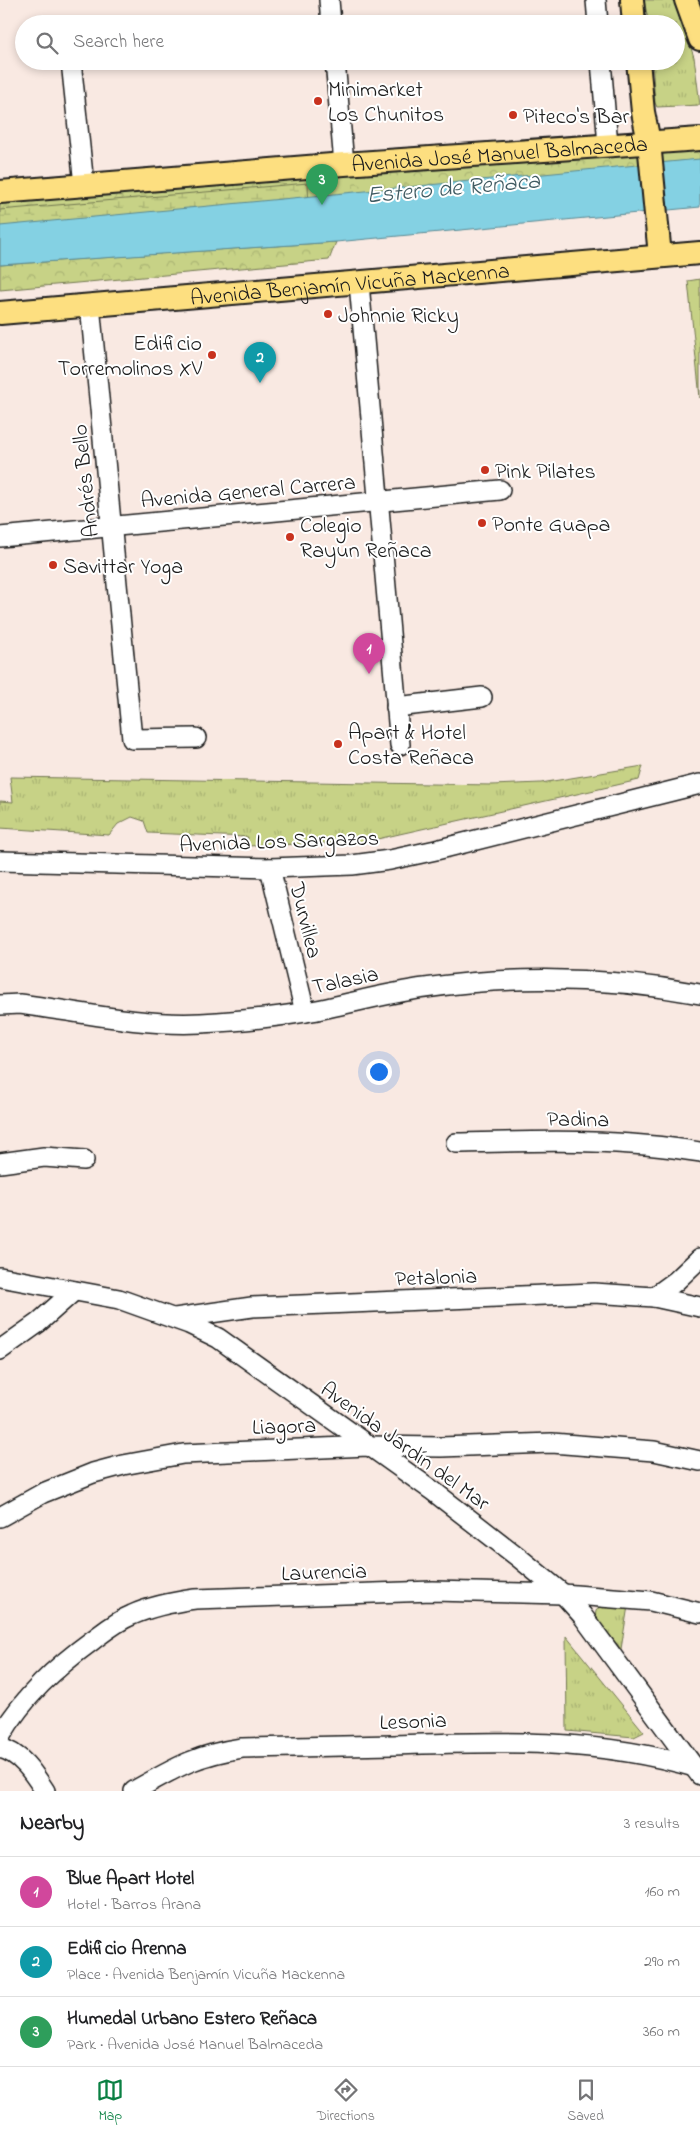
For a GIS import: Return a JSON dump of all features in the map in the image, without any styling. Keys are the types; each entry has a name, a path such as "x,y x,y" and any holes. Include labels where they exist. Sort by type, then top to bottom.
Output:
{"main road":[{"path":"632,0 633,15"},
{"path":"686,0 700,39"},
{"path":"639,70 643,112 650,150 660,256"},
{"name":"Avenida José Manuel Balmaceda","path":"0,192 608,145 650,150 700,139"},
{"name":"Avenida Benjamín Vicuña Mackenna","path":"0,312 700,253"}],"street":[{"path":"330,0 331,15"},
{"path":"596,0 597,15"},
{"path":"72,70 84,185"},
{"path":"336,70 344,164"},
{"path":"603,70 608,145"},
{"path":"359,283 400,744"},
{"name":"Andrés Bello","path":"90,305 113,526 132,739 196,738"},
{"name":"Avenida General Carrera","path":"0,537 500,490"},
{"path":"396,707 482,698"},
{"name":"Avenida Los Sargazos","path":"0,861 270,868 390,860 700,784"},
{"name":"Durvillea","path":"270,868 305,1012"},
{"name":"Talasia","path":"0,1004 20,1004 172,1024 242,1020 305,1012 416,989 503,980 589,980 635,984 700,994"},
{"name":"Padina","path":"456,1143 605,1141 649,1144 700,1152"},
{"path":"0,1163 44,1157 84,1160"},
{"path":"654,1297 676,1281 700,1258"},
{"name":"Avenida Jardín del Mar","path":"0,1277 119,1299 175,1318 218,1338 433,1491 518,1556 563,1594 582,1615 698,1770"},
{"path":"0,1350 38,1323 74,1290"},
{"name":"Petalonia","path":"175,1318 252,1307 594,1293 654,1297 700,1307"},
{"name":"Liagora","path":"0,1517 43,1493 73,1480 123,1465 183,1454 368,1446 441,1447 552,1442 654,1451 700,1461"},
{"name":"Laurencia","path":"0,1737 27,1698 66,1659 117,1622 163,1604 195,1599 433,1591 563,1594 651,1601 700,1613"},
{"name":"Lesonia","path":"134,1791 185,1762 213,1753 242,1748 497,1742 554,1743 642,1754 698,1770"},
{"path":"0,1748 11,1752 21,1760 35,1775 45,1791"}],"green space":[{"path":"644,0 674,0 679,15 647,15"},
{"path":"685,31 694,57 700,105 657,107 655,103 653,70 685,70"},
{"path":"700,147 700,201 140,255 336,242 329,260 0,290 0,195"},
{"path":"308,183 310,243 0,265 0,210"},
{"path":"700,279 700,398 688,281"},
{"path":"643,766 639,780 364,842 246,846 248,837 148,833 144,821 132,817 118,824 109,835 0,828 0,801 13,802 10,777 492,785 541,783"},
{"path":"601,1605 628,1606 621,1649 595,1617 596,1611"},
{"path":"566,1636 644,1732 634,1737 567,1731"}],"water":[{"name":"Estero de Reñaca","path":"700,159 700,207 336,242 0,265 0,226"}],"place":[{"name":"Minimarket Los Chunitos","path":"318,101"},
{"name":"Piteco's Bar","path":"513,115"},
{"name":"Humedal Urbano Estero Reñaca","path":"322,205"},
{"name":"Johnnie Ricky","path":"328,314"},
{"name":"Edificio Torremolinos XV","path":"212,355"},
{"name":"Edificio Arenna","path":"260,383"},
{"name":"Pink Pilates","path":"485,470"},
{"name":"Ponte Guapa","path":"482,523"},
{"name":"Colegio Rayun Reñaca","path":"290,537"},
{"name":"Savittar Yoga","path":"53,565"},
{"name":"Blue Apart Hotel","path":"369,674"},
{"name":"Apart & Hotel Costa Reñaca","path":"338,744"}]}
